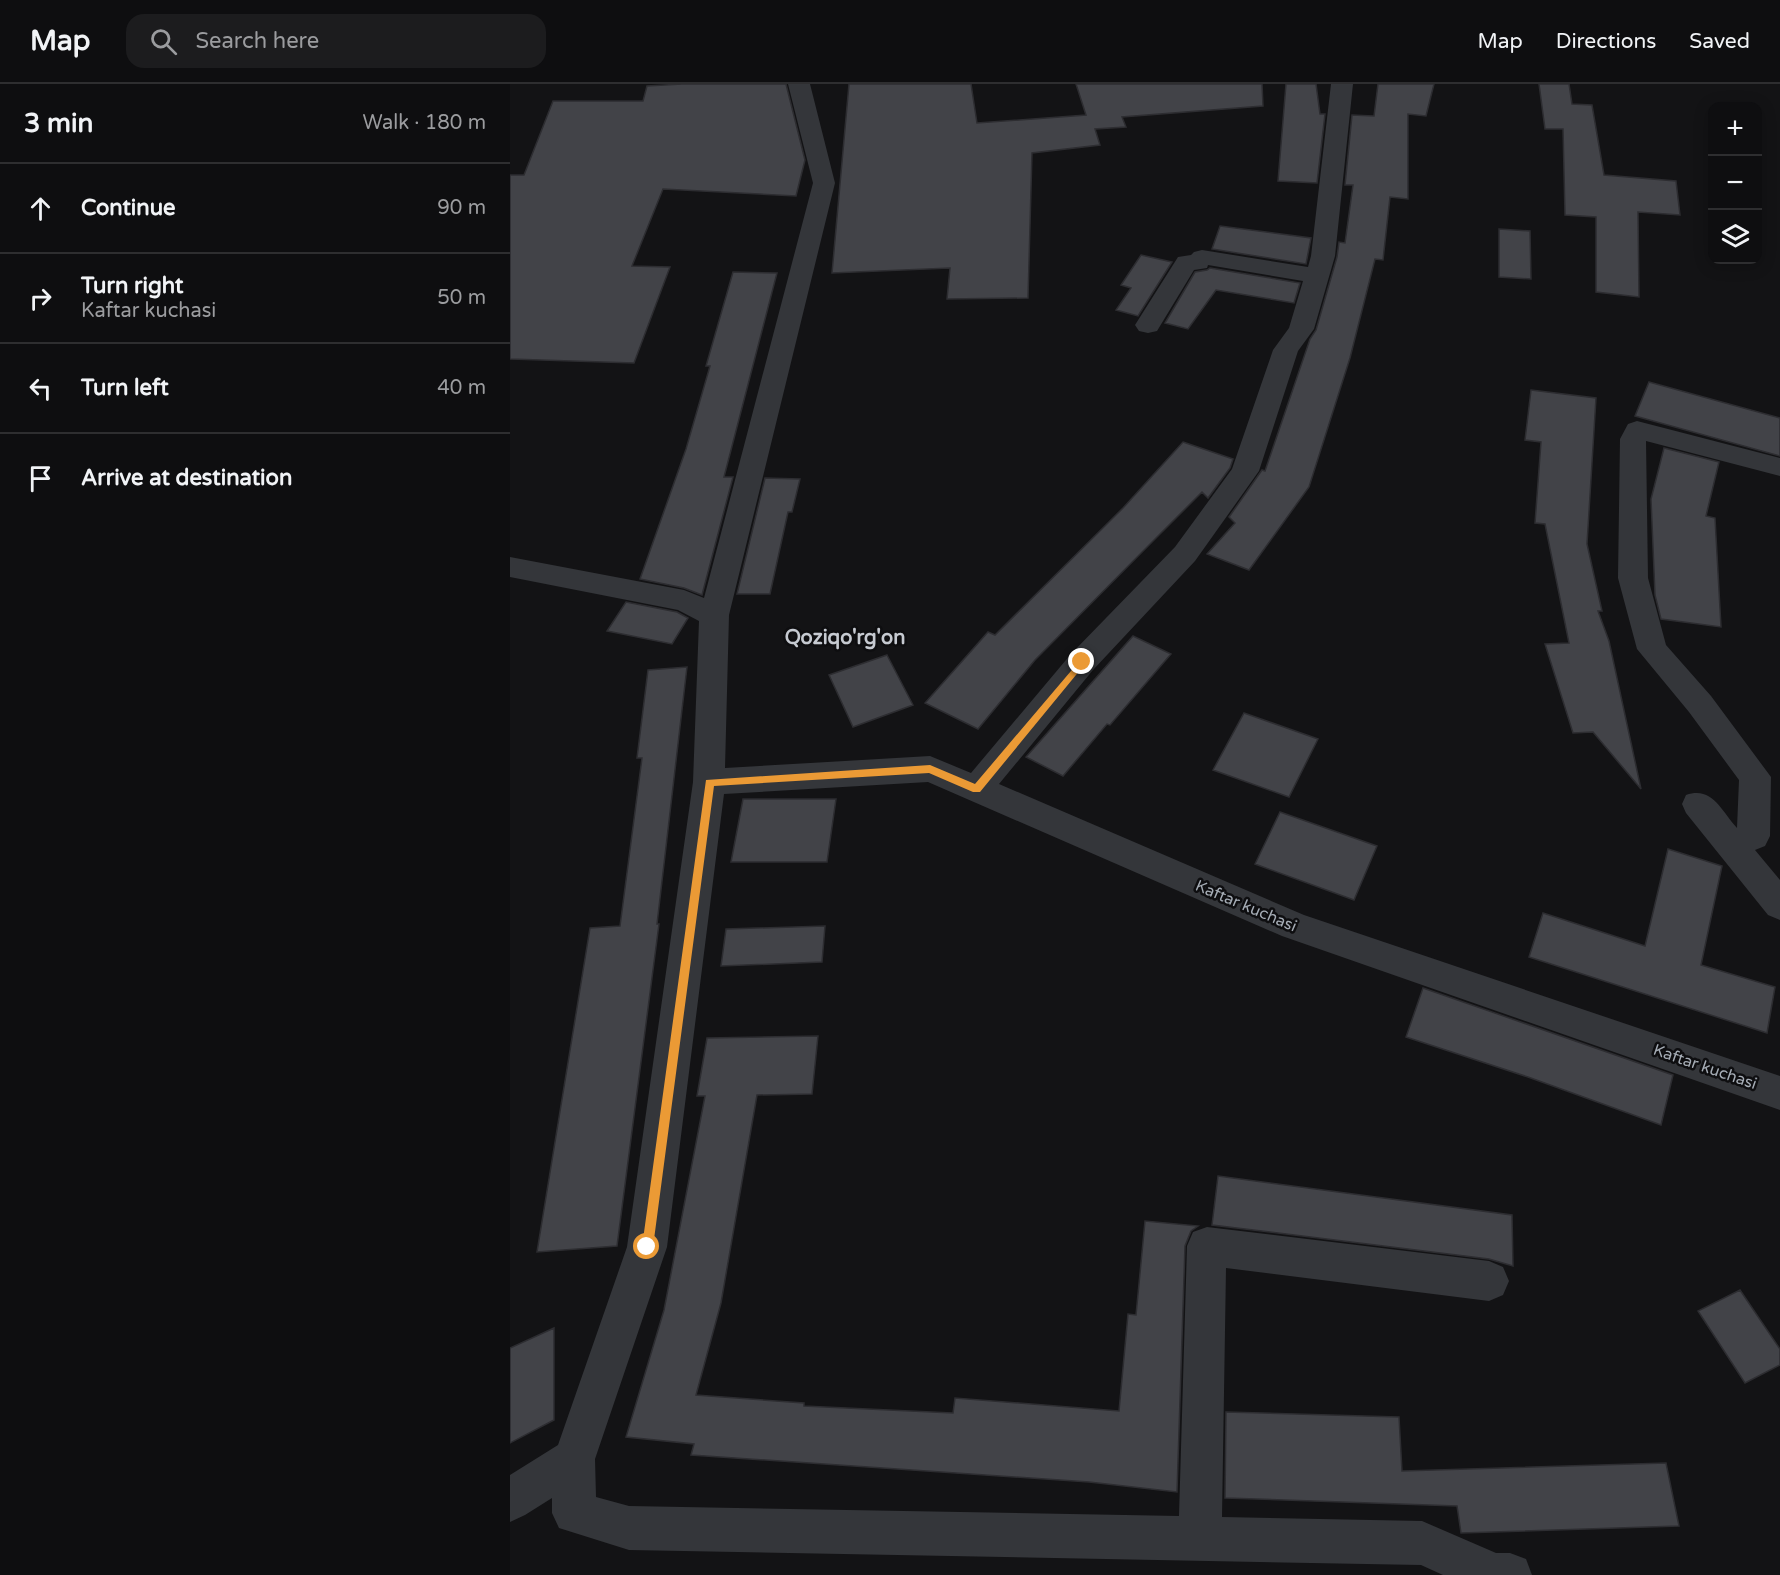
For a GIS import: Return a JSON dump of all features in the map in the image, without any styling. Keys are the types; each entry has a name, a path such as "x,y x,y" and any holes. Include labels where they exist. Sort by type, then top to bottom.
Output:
{"street":[{"path":"799,84 824,183 714,615 709,782 647,1247 574,1459 574,1513 629,1528 1422,1543 1496,1575 1510,1575"},
{"path":"976,789 1082,662 1185,554 1245,471 1286,350 1301,329 1323,256 1342,84"},
{"path":"1148,325 1187,262 1198,263 1202,257 1317,276"},
{"path":"1731,846 1753,836 1755,777 1700,704 1652,649 1633,578 1633,439 1637,430 1780,466"},
{"path":"510,567 684,601 714,615"},
{"name":"Kaftar kuchasi","path":"709,782 930,769 1293,926 1780,1093"},
{"path":"1698,804 1780,905"},
{"path":"1200,1539 1207,1246 1489,1281"},
{"path":"510,1500 574,1459"}],"building":[{"path":"786,84 805,160 796,196 663,189 632,266 670,267 634,363 510,359 510,175 524,175 553,101 643,101 647,86"},
{"path":"849,84 971,84 977,123 1086,115 1076,84 1262,84 1263,106 1122,117 1126,127 1095,129 1100,145 1032,153 1028,298 947,299 950,268 832,273"},
{"path":"1286,84 1316,84 1320,114 1325,114 1317,183 1278,181"},
{"path":"1378,84 1434,84 1426,116 1408,114 1408,199 1390,197 1383,260 1375,259 1350,358 1309,487 1249,570 1207,554 1235,523 1229,517 1262,470 1265,471 1310,339 1316,330 1337,257 1339,242 1345,243 1353,185 1345,185 1352,115 1374,116"},
{"path":"1539,84 1569,84 1572,104 1592,105 1604,175 1676,181 1680,215 1638,212 1639,297 1596,292 1596,217 1565,215 1563,129 1545,129"},
{"path":"1220,226 1311,238 1306,264 1212,249"},
{"path":"1499,229 1530,231 1531,279 1499,277"},
{"path":"1141,255 1172,262 1138,316 1116,310 1131,288 1121,285"},
{"path":"1210,268 1300,283 1294,303 1216,290 1188,329 1165,323 1195,272"},
{"path":"733,272 777,273 724,477 733,477 702,595 684,588 640,579 686,449 710,366 706,366"},
{"path":"1649,382 1780,418 1780,456 1635,416"},
{"path":"1531,390 1596,398 1587,544 1602,611 1598,611 1609,641 1641,789 1593,732 1573,733 1545,644 1569,643 1545,524 1535,523 1541,442 1525,440"},
{"path":"1183,442 1233,459 1230,468 1208,498 1202,492 1159,535 1035,660 978,729 925,703 988,632 995,635 1123,508"},
{"path":"1664,448 1719,462 1706,516 1715,518 1721,627 1661,619 1655,595 1651,499"},
{"path":"765,478 800,479 792,512 788,512 770,594 737,594"},
{"path":"626,602 677,612 688,618 672,644 607,631"},
{"path":"1133,636 1171,654 1063,776 1026,757"},
{"path":"887,655 913,705 853,727 829,675"},
{"path":"687,667 657,924 659,924 617,1246 537,1252 590,928 620,926 642,758 637,758 648,670"},
{"path":"1244,713 1318,739 1289,797 1213,770"},
{"path":"743,799 836,799 827,862 731,862"},
{"path":"1280,812 1377,846 1354,900 1255,864"},
{"path":"1668,849 1722,866 1701,965 1775,987 1767,1033 1529,957 1543,913 1645,946"},
{"path":"825,926 822,962 721,966 726,929"},
{"path":"1423,988 1673,1075 1661,1125 1528,1077 1406,1037"},
{"path":"818,1036 812,1094 757,1095 721,1303 696,1395 804,1403 804,1406 953,1413 955,1398 1119,1411 1128,1314 1136,1315 1145,1221 1198,1226 1191,1231 1185,1246 1177,1492 1089,1482 691,1455 694,1444 626,1437 664,1310 705,1096 697,1096 707,1038"},
{"path":"1218,1176 1512,1215 1513,1266 1489,1259 1212,1225"},
{"path":"1740,1290 1780,1349 1780,1365 1745,1383 1698,1311"},
{"path":"554,1328 554,1420 510,1443 510,1348"},
{"path":"1226,1412 1399,1417 1402,1471 1666,1463 1679,1526 1461,1533 1457,1506 1225,1498"}],"district":[{"name":"Qoziqo'rg'on","path":"845,638"}],"route":[{"path":"647,1247 709,782 930,769 976,789 1082,662"}]}
